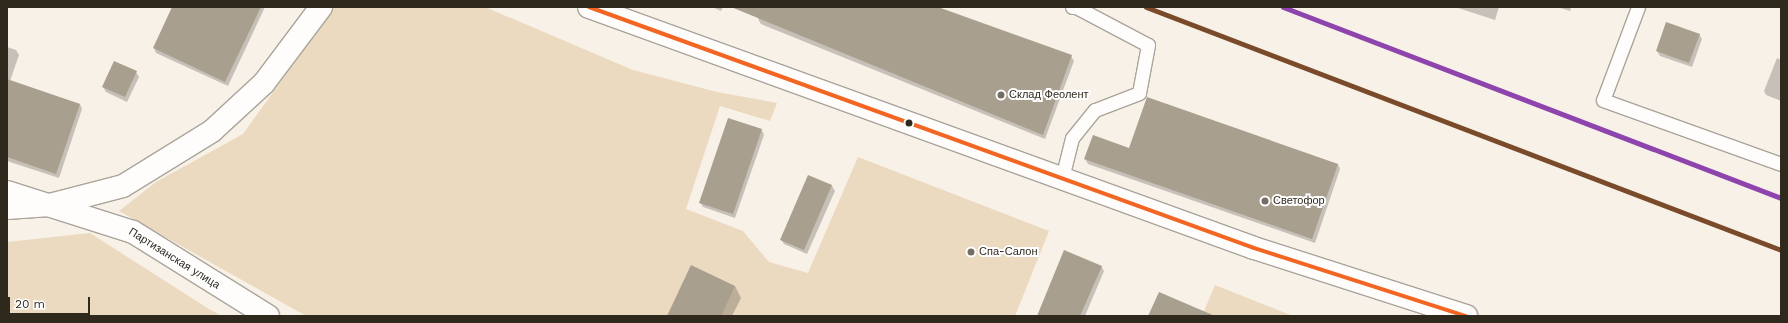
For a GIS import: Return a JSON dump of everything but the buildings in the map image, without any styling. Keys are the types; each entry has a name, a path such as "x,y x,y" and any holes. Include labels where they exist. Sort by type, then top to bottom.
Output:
{"street":[{"path":"7,208 50,205 123,186 212,131 264,83 321,7"},
{"path":"589,7 1254,248 1466,316"},
{"name":"Партизанская улица","path":"7,192 133,232 268,316"}],"lane":[{"path":"1062,178 1072,138 1095,110 1139,93 1148,45 1076,7 1072,7"},
{"path":"1638,7 1603,100 1781,164"}],"shaded area":[{"path":"334,7 485,7 633,70 717,92 777,103 770,121 720,106 686,209 743,231 769,262 808,273 858,157 1049,231 1015,316 306,316 119,211 156,182 243,134"},
{"path":"90,233 222,316 7,316 7,242"},
{"path":"1215,285 1293,316 1202,316"}],"transit line":[{"path":"589,7 1254,248 1466,316"},
{"path":"1146,7 1781,250"},
{"path":"1283,7 1781,198"}],"place":[{"name":"Склад Феолент","path":"1001,95"},
{"name":"Светофор","path":"1265,201"},
{"name":"Спа-Салон","path":"971,252"}]}
